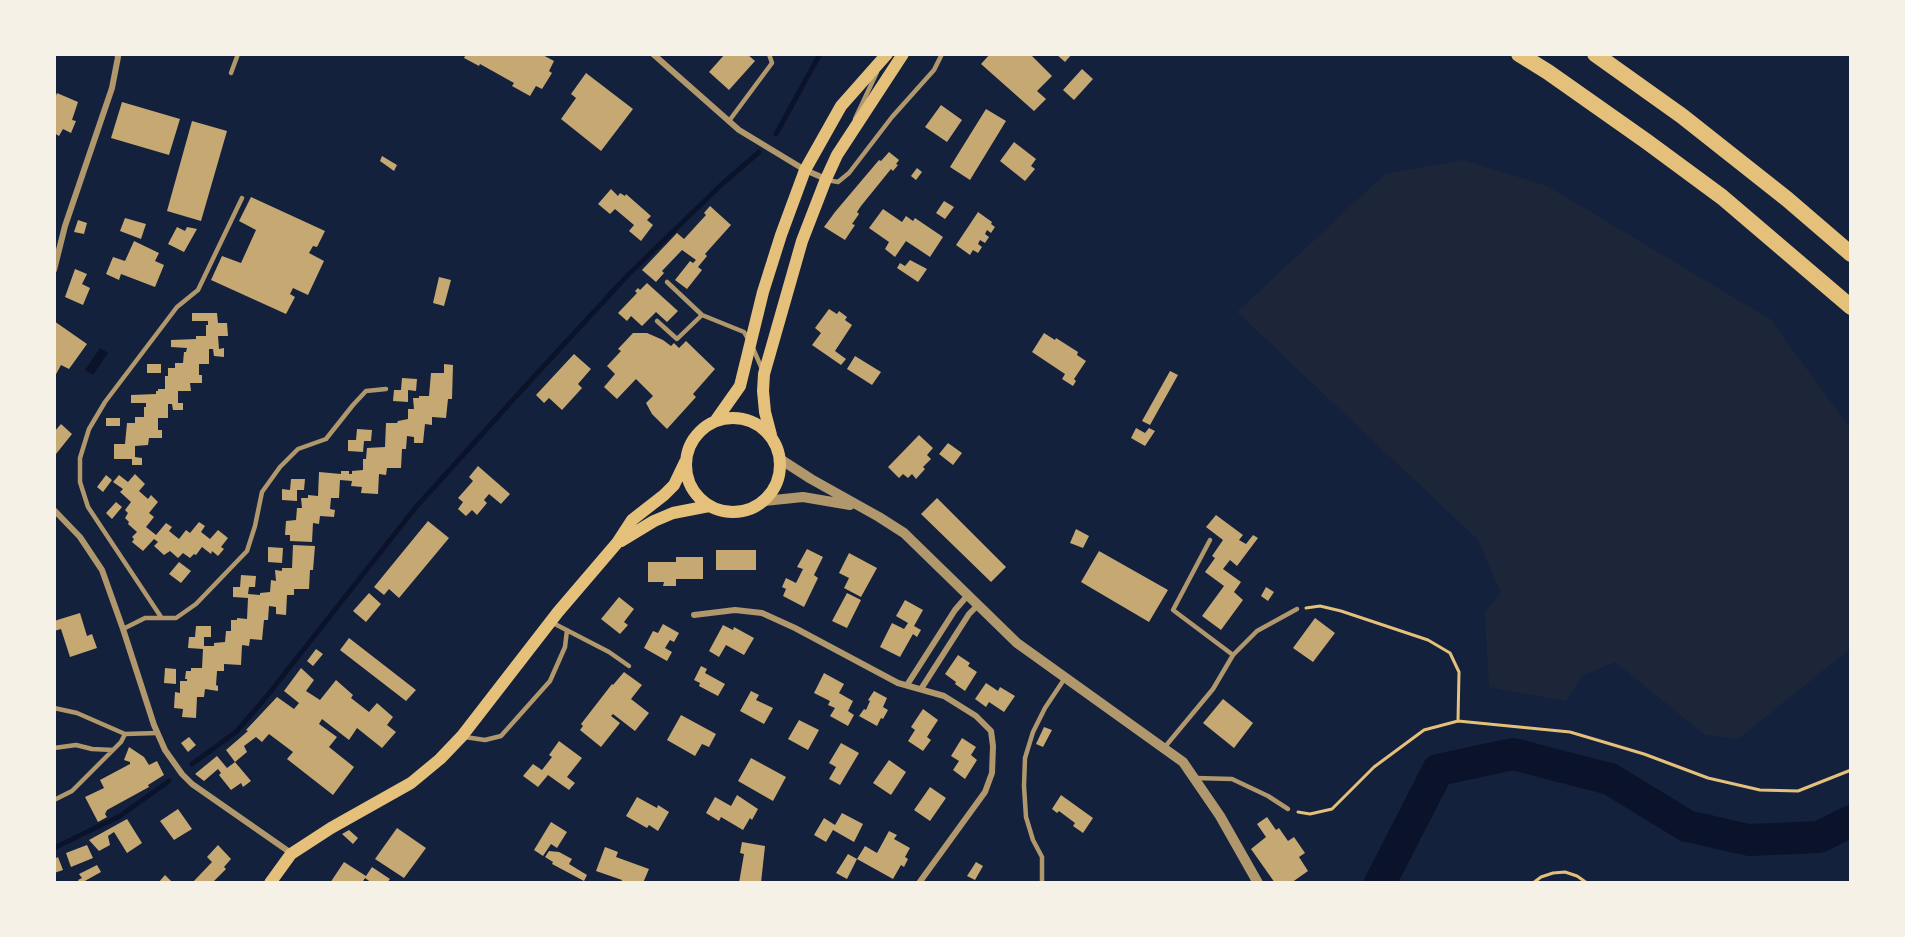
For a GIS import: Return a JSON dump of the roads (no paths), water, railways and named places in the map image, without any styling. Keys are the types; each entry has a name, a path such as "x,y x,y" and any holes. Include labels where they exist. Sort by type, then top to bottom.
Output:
{"highway":[{"path":"1519,54 1722,197 1851,307"},
{"path":"1595,54 1682,116 1787,199 1851,254"}],"main road":[{"path":"716,420 740,386 772,263 805,170 841,106 886,54"},
{"path":"685,462 691,488 709,506 723,512 752,509 764,501 774,489 780,474 780,459 765,412 764,374 802,241 837,155 903,54"},
{"path":"270,883 291,854 331,828 411,783 440,759 462,736 551,622 617,543 632,520 674,485 685,462 688,448 704,426 716,420 731,417 746,419 760,425 771,435"},
{"path":"617,543 654,521 673,513 709,506"}],"street":[{"path":"54,270 64,226 112,88 117,54"},
{"path":"653,54 739,130 805,170 826,179"},
{"path":"780,459 904,533 1017,643 1183,762 1220,816 1258,883"},
{"path":"764,501 803,497 856,506"},
{"path":"54,510 80,537 102,570 157,733 165,750 192,784 291,854"},
{"path":"907,685 955,609 968,595"},
{"path":"921,689 969,614 978,605"},
{"path":"694,615 735,610 762,613 898,683 944,696 976,716 991,731 992,773 985,792 919,883"}],"lane":[{"path":"231,73 238,54"},
{"path":"729,121 772,63 770,54"},
{"path":"851,133 856,115 886,54"},
{"path":"826,179 838,182 849,173 892,117 934,70 942,54"},
{"path":"161,617 88,507 80,482 80,458 90,429 105,402 171,314 198,290 242,198"},
{"path":"666,282 702,315 744,332 751,342 764,374"},
{"path":"657,321 677,339 702,315"},
{"path":"123,629 145,618 176,618 195,604 247,551 262,492 279,467 298,449 326,439 352,405 366,392 386,389"},
{"path":"1210,540 1173,609 1233,655"},
{"path":"1164,748 1213,690 1233,655 1257,631 1297,609"},
{"path":"551,622 609,652 629,666"},
{"path":"462,736 485,740 501,736 550,681 565,647 567,630"},
{"path":"1042,883 1042,857 1033,840 1026,818 1025,758 1033,732 1045,708 1065,678"},
{"path":"54,708 77,713 124,734 157,733"},
{"path":"54,800 72,791 121,742 124,734"},
{"path":"54,748 76,745 92,749 113,750"},
{"path":"1195,778 1232,779 1268,796 1288,809"}],"waterway":[{"path":"776,134 820,54"},
{"path":"192,764 236,732 416,507 627,276 721,185 759,152"},
{"path":"1380,883 1438,770 1513,754 1610,779 1687,826 1749,840 1819,837 1851,821"},
{"path":"54,848 120,816 169,781"}]}
